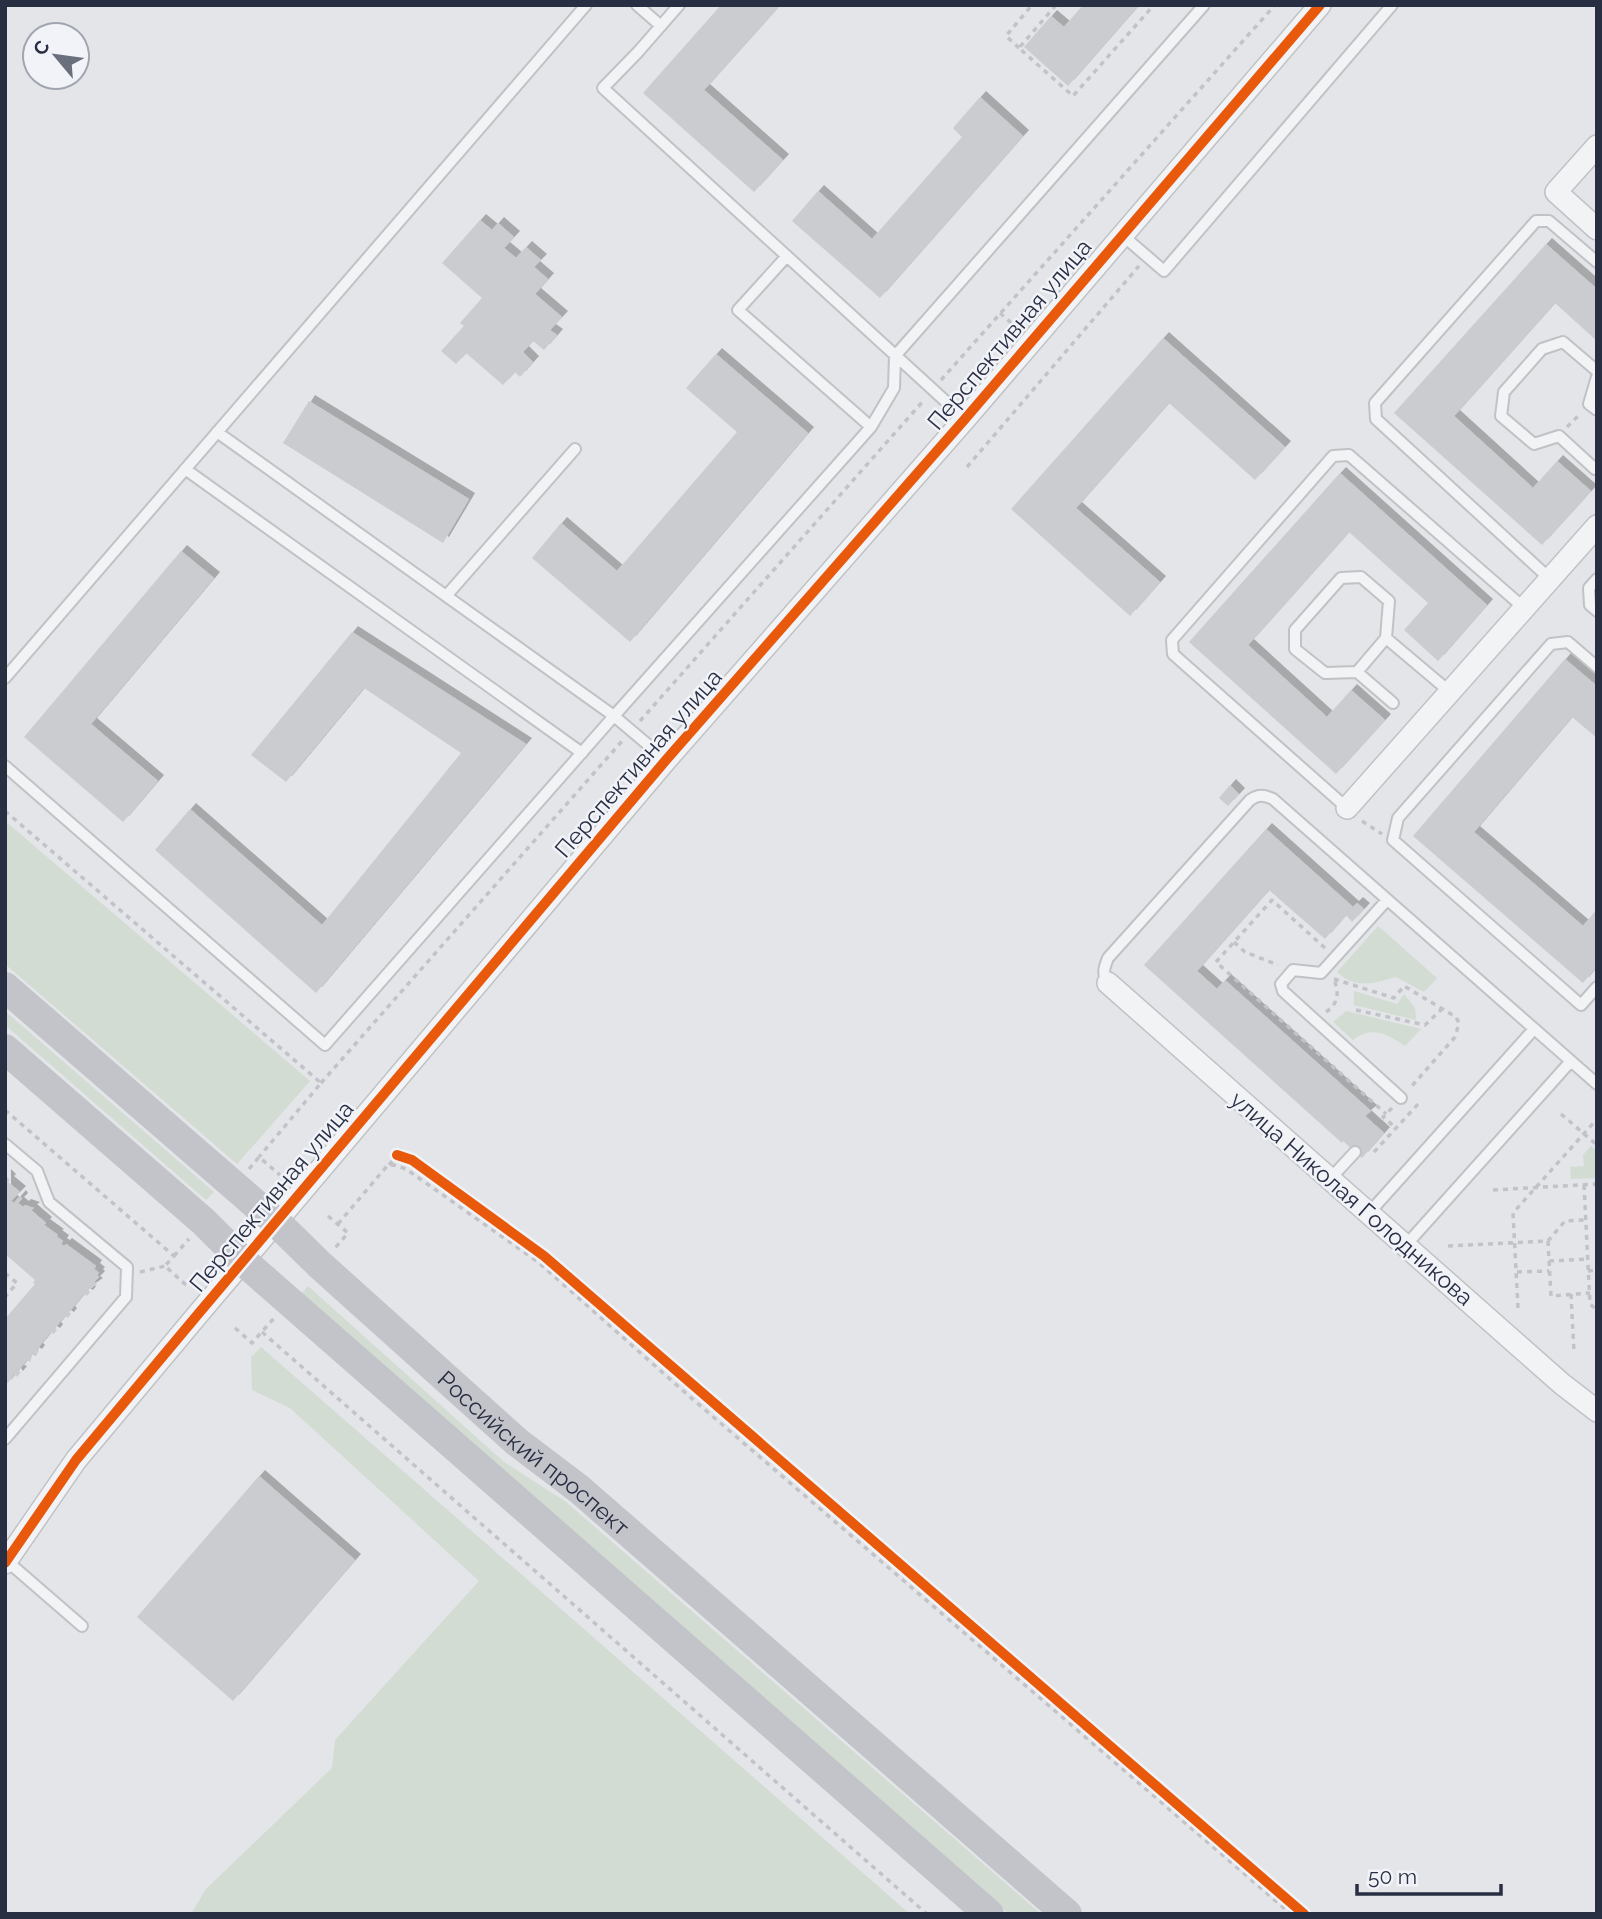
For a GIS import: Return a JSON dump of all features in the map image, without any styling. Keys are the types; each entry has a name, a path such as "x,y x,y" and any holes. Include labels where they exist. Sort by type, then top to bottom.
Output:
{"main road":[{"name":"Российский проспект","path":"5,987 276,1222 517,1442 579,1489 1067,1914"},
{"name":"Российский проспект","path":"5,1049 989,1914"}],"street":[{"name":"Перспективная улица","path":"6,1562 76,1460 243,1261 666,760 965,419 1320,5"},
{"path":"1597,146 1556,192 1597,229"},
{"path":"1347,808 1597,526"},
{"name":"улица Николая Голодникова","path":"1108,983 1562,1384 1597,1411"}],"lane":[{"path":"5,678 586,5"},
{"path":"637,5 661,26"},
{"path":"679,5 603,88 965,419"},
{"path":"5,766 325,1045 871,427 894,388 895,356 1204,5"},
{"path":"1121,234 1164,271 1392,5"},
{"path":"1550,579 1376,419 1375,403 1536,222 1549,220 1597,262"},
{"path":"787,256 738,310 871,427"},
{"path":"1595,469 1559,436 1534,444 1501,416 1504,392 1542,349 1563,342 1597,370"},
{"path":"1593,407 1597,377"},
{"path":"217,432 614,716 666,760"},
{"path":"447,595 575,449"},
{"path":"1347,808 1172,654 1172,640 1333,456 1349,455 1524,608"},
{"path":"185,469 582,753"},
{"path":"1357,672 1386,638 1389,601 1361,577 1341,579 1295,630 1295,649 1325,673 1357,672 1394,702"},
{"path":"1597,579 1589,588 1590,605 1597,611"},
{"path":"1386,638 1450,692"},
{"path":"1597,667 1568,642 1551,644 1398,818 1394,840 1581,1005 1597,987"},
{"path":"1108,983 1103,969 1108,958 1257,795 1265,796 1273,799 1597,1084"},
{"path":"1387,900 1321,973 1293,970 1283,980 1281,989 1401,1098"},
{"path":"1369,1213 1534,1029"},
{"path":"1406,1245 1571,1061"},
{"path":"5,1144 37,1171 49,1202 127,1266 126,1297 5,1439"},
{"path":"1330,1179 1355,1152"},
{"path":"6,1562 82,1626"}],"path":[{"path":"1032,5 1006,36 1073,96 1154,5"},
{"path":"1019,48 1056,5"},
{"path":"241,1178 631,730 1275,5"},
{"path":"967,467 1147,257"},
{"path":"1559,436 1593,407"},
{"path":"1347,808 1370,827 1394,840"},
{"path":"5,811 321,1083"},
{"path":"1234,942 1245,952 1293,970"},
{"path":"1321,973 1394,998 1404,986 1456,1017 1459,1030 1455,1037 1384,1117 1396,1128"},
{"path":"1311,1016 1332,1007 1337,999 1338,989 1334,979"},
{"path":"1356,1010 1424,1025 1443,1008"},
{"path":"1374,1152 1420,1102"},
{"path":"5,1110 174,1255"},
{"path":"1562,1114 1597,1145"},
{"path":"1518,1308 1513,1213 1597,1119"},
{"path":"338,1224 399,1152 412,1160 544,1256 1304,1914"},
{"path":"259,1157 280,1175"},
{"path":"387,1166 406,1169 538,1262 689,1396 1291,1914"},
{"path":"1493,1190 1597,1184"},
{"path":"1584,1185 1590,1304 1597,1310"},
{"path":"328,1216 348,1233 329,1255"},
{"path":"1586,1220 1565,1221 1548,1241 1549,1271 1551,1296 1590,1293"},
{"path":"127,1275 165,1266 190,1237"},
{"path":"1448,1246 1548,1241"},
{"path":"1549,1261 1588,1259"},
{"path":"165,1266 186,1284"},
{"path":"1588,1270 1597,1270"},
{"path":"1516,1272 1549,1271"},
{"path":"5,1273 17,1283 5,1297"},
{"path":"1571,1294 1574,1352"},
{"path":"235,1328 252,1343 277,1314"},
{"path":"262,1332 927,1914"}],"shaded area":[{"path":"5,821 310,1081 237,1164 5,964"},
{"path":"1378,926 1437,978 1424,992 1396,977 1373,983 1358,983 1337,972"},
{"path":"1354,991 1397,1004 1404,994 1415,1008 1416,1020 1354,1005"},
{"path":"5,1011 214,1192 206,1200 5,1025"},
{"path":"1346,1011 1421,1029 1405,1046 1392,1038 1373,1032 1353,1040 1333,1022"},
{"path":"1591,1146 1597,1151 1597,1178 1571,1179 1570,1167 1584,1166 1583,1155"},
{"path":"308,1286 504,1462 566,1502 1041,1914 1009,1914 301,1294"},
{"path":"261,1347 910,1914 191,1914 206,1889 332,1768 335,1740 479,1581 290,1408 252,1390 251,1357"}],"building":[{"path":"721,5 780,5 704,90 783,160 754,192 643,93"},
{"path":"1083,5 1139,5 1068,86 1024,47 1051,16 1064,27"},
{"path":"980,97 1023,136 880,298 792,221 818,191 872,239 962,137 953,128"},
{"path":"480,220 492,230 498,223 514,237 504,248 516,258 526,247 541,260 534,267 548,279 535,294 562,317 550,330 557,335 544,350 533,341 523,352 533,362 520,377 515,372 503,385 466,353 456,364 441,351 464,326 460,323 482,298 442,263"},
{"path":"1546,244 1597,289 1597,341 1555,303 1454,416 1533,488 1557,461 1591,491 1542,545 1394,413"},
{"path":"1163,338 1285,447 1255,480 1169,403 1076,508 1160,582 1130,616 1011,509"},
{"path":"716,354 808,433 630,642 532,558 561,523 617,571 737,432 686,388"},
{"path":"309,401 469,499 443,543 283,443"},
{"path":"1340,473 1487,605 1438,661 1404,630 1428,603 1349,532 1248,645 1327,717 1351,690 1385,720 1336,774 1189,642"},
{"path":"181,551 214,578 91,724 158,781 123,822 24,737"},
{"path":"352,632 526,744 316,993 155,850 190,809 322,925 461,753 364,688 286,782 251,755"},
{"path":"1565,659 1597,686 1597,738 1572,717 1474,832 1583,926 1597,909 1597,966 1583,983 1413,836"},
{"path":"1230,785 1239,794 1228,806 1219,798"},
{"path":"1266,829 1353,907 1357,903 1364,909 1352,922 1346,915 1325,939 1269,890 1197,971 1217,989 1225,980 1371,1111 1365,1116 1384,1133 1362,1158 1144,965"},
{"path":"5,1175 10,1180 8,1182 20,1192 11,1201 14,1203 20,1196 22,1199 18,1203 23,1207 25,1205 34,1208 31,1210 46,1223 44,1225 58,1235 56,1236 63,1241 61,1244 66,1244 96,1266 94,1269 99,1273 99,1277 94,1282 97,1284 88,1290 90,1292 87,1296 84,1294 69,1312 71,1314 68,1318 65,1316 55,1328 57,1330 54,1334 51,1332 37,1349 39,1351 36,1355 33,1353 30,1362 27,1360 18,1371 21,1372 17,1377 15,1374 5,1386 5,1319 35,1284 35,1280 5,1254"},
{"path":"259,1476 355,1560 233,1701 137,1617"}],"cycle path":[{"path":"5,1563 76,1460 199,1313 666,760 965,419 1320,5"},
{"path":"397,1155 412,1160 544,1256 1304,1914"}]}
